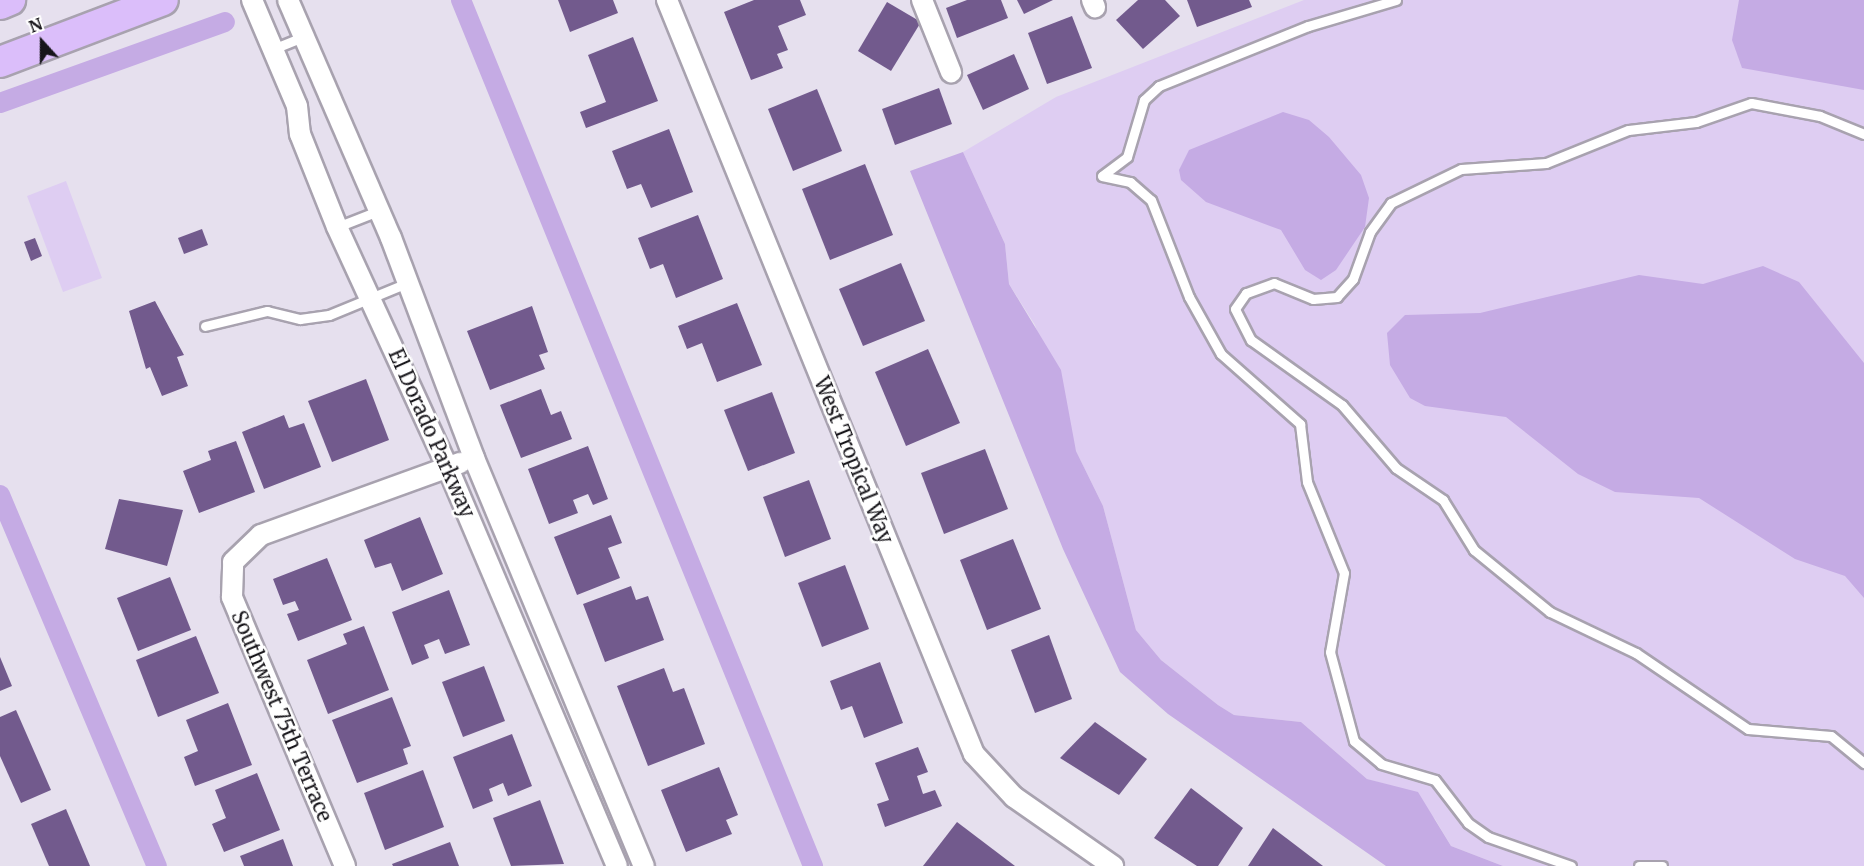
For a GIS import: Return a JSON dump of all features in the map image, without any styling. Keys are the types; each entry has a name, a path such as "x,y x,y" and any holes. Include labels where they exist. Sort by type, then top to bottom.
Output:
{"main road":[{"path":"0,4 10,0"},
{"path":"0,62 163,0"}],"street":[{"name":"El Dorado Parkway","path":"252,0 271,50 297,106 306,151 337,228 372,297 448,468 617,866"},
{"name":"El Dorado Parkway","path":"288,0 378,211 474,458 644,866"},
{"name":"West Tropical Way","path":"668,0 974,754 1014,797 1113,866"},
{"path":"922,0 951,72"},
{"path":"448,468 474,458"},
{"name":"Southwest 75th Terrace","path":"345,866 232,597 233,562 261,536 448,468"}],"lane":[{"path":"1396,0 1308,26 1159,86 1144,100 1127,157 1102,176 1130,182 1151,200 1189,297 1221,354 1300,423 1307,482 1344,573 1330,652 1354,741 1381,764 1435,780 1468,823 1488,837 1571,866"},
{"path":"271,50 303,37"},
{"path":"1864,134 1820,116 1751,103 1696,122 1628,130 1546,163 1461,169 1391,203 1370,231 1353,279 1336,297 1313,299 1274,283 1246,293 1235,309 1251,340 1342,405 1396,468 1443,500 1474,549 1550,612 1636,653 1748,729 1831,736 1864,763"},
{"path":"337,228 378,211"},
{"path":"205,326 267,311 300,319 328,315 407,283"},
{"path":"1639,866 1662,866"}],"shaded area":[{"path":"1304,0 1864,0 1864,866 1503,866 1451,846 1435,819 1402,789 1367,779 1301,722 1234,715 1218,705 1161,660 1136,630 1103,506 1076,451 1035,325 1009,284 1005,244 963,152 1056,97"},
{"path":"1739,0 1864,0 1864,90 1742,68 1732,40"},
{"path":"1283,112 1309,120 1329,137 1361,175 1369,198 1365,227 1336,270 1321,280 1305,270 1281,230 1206,202 1181,180 1179,170 1189,150"},
{"path":"963,152 1005,244 1009,284 1061,370 1076,451 1103,506 1136,630 1161,660 1218,705 1234,715 1301,722 1367,779 1418,792 1451,846 1503,866 1386,866 1168,714 1120,672 1063,549 910,171"},
{"path":"66,181 102,278 63,292 27,196"},
{"path":"1763,266 1799,282 1864,363 1864,598 1845,576 1795,559 1699,498 1615,492 1578,474 1506,417 1425,406 1410,398 1390,365 1387,333 1405,315 1480,313 1639,275 1703,284"}],"building":[{"path":"558,0 613,0 618,13 570,32"},
{"path":"754,0 800,0 806,15 778,26 788,50 777,54 783,68 751,80 724,12"},
{"path":"967,0 1001,0 1008,18 957,38 946,8"},
{"path":"1017,0 1053,0 1024,14"},
{"path":"1138,0 1165,0 1180,16 1143,49 1116,20"},
{"path":"1187,0 1249,0 1252,7 1197,27"},
{"path":"887,2 921,22 891,71 858,51"},
{"path":"1072,16 1092,68 1047,84 1028,33"},
{"path":"633,37 658,101 586,128 580,112 606,102 588,55"},
{"path":"1014,54 1029,89 983,110 967,75"},
{"path":"939,88 952,124 895,145 882,109"},
{"path":"817,89 842,151 793,171 768,109"},
{"path":"669,129 693,192 651,208 641,184 627,189 612,151"},
{"path":"865,164 893,235 830,260 802,189"},
{"path":"698,215 723,279 676,298 663,264 650,269 638,238"},
{"path":"202,229 208,245 184,254 178,238"},
{"path":"35,238 42,256 31,261 24,242"},
{"path":"901,263 925,321 863,346 839,289"},
{"path":"155,301 184,355 177,357 188,386 162,396 150,367 146,369 129,311"},
{"path":"737,303 762,365 717,382 702,343 687,349 678,326"},
{"path":"532,306 548,352 539,355 545,369 490,390 467,331"},
{"path":"928,349 960,423 906,446 875,372"},
{"path":"366,379 389,440 332,462 308,401"},
{"path":"541,389 551,415 561,411 572,439 521,458 500,405"},
{"path":"772,392 795,453 748,471 724,410"},
{"path":"284,415 289,428 304,423 321,467 264,489 242,432"},
{"path":"236,441 255,492 199,513 183,471 211,460 208,451"},
{"path":"588,446 608,499 593,505 588,494 573,500 578,513 549,524 528,469"},
{"path":"985,449 1008,509 944,534 921,473"},
{"path":"809,480 831,539 785,557 763,497"},
{"path":"119,499 183,510 167,566 105,549"},
{"path":"611,515 622,543 608,548 620,578 577,595 554,537"},
{"path":"420,517 443,574 402,591 391,563 375,568 364,540"},
{"path":"1013,539 1041,609 987,630 960,560"},
{"path":"327,558 352,620 298,641 287,614 299,610 295,601 283,605 273,579"},
{"path":"845,565 869,629 822,647 798,583"},
{"path":"170,577 191,630 138,651 117,598"},
{"path":"631,586 636,600 648,596 664,640 605,662 583,604"},
{"path":"449,590 470,645 445,654 439,639 424,645 429,658 412,665 392,612"},
{"path":"364,626 389,690 328,714 307,660 347,644 343,634"},
{"path":"1049,635 1072,699 1035,713 1011,650"},
{"path":"196,636 219,693 158,717 136,660"},
{"path":"0,657 12,686 0,691"},
{"path":"880,662 903,723 864,738 852,706 841,710 830,681"},
{"path":"484,666 505,721 463,737 442,682"},
{"path":"664,668 673,692 684,688 705,744 648,766 617,686"},
{"path":"392,697 411,746 403,749 408,764 357,783 332,720"},
{"path":"228,703 252,765 195,786 184,757 198,751 186,720"},
{"path":"16,710 51,790 21,803 0,756 0,717"},
{"path":"1095,722 1147,759 1119,795 1060,758"},
{"path":"512,734 532,786 508,796 503,783 489,789 493,801 473,809 453,757"},
{"path":"918,747 928,772 917,776 923,794 935,790 942,806 885,827 877,804 889,800 875,763"},
{"path":"719,767 738,815 726,820 732,834 686,852 661,790"},
{"path":"423,770 444,827 385,850 364,793"},
{"path":"257,773 280,830 224,852 212,824 226,818 215,790"},
{"path":"1191,788 1243,828 1218,866 1197,866 1154,838"},
{"path":"540,800 564,864 511,866 493,818"},
{"path":"66,809 90,866 49,866 31,824"},
{"path":"957,822 1015,866 923,866"},
{"path":"1273,828 1323,866 1248,866"},
{"path":"283,839 293,866 244,866 240,856"},
{"path":"450,842 459,866 393,866 392,864"}],"waterway":[{"path":"461,0 813,866"},
{"path":"0,103 225,22"},
{"path":"0,495 157,866"}]}
